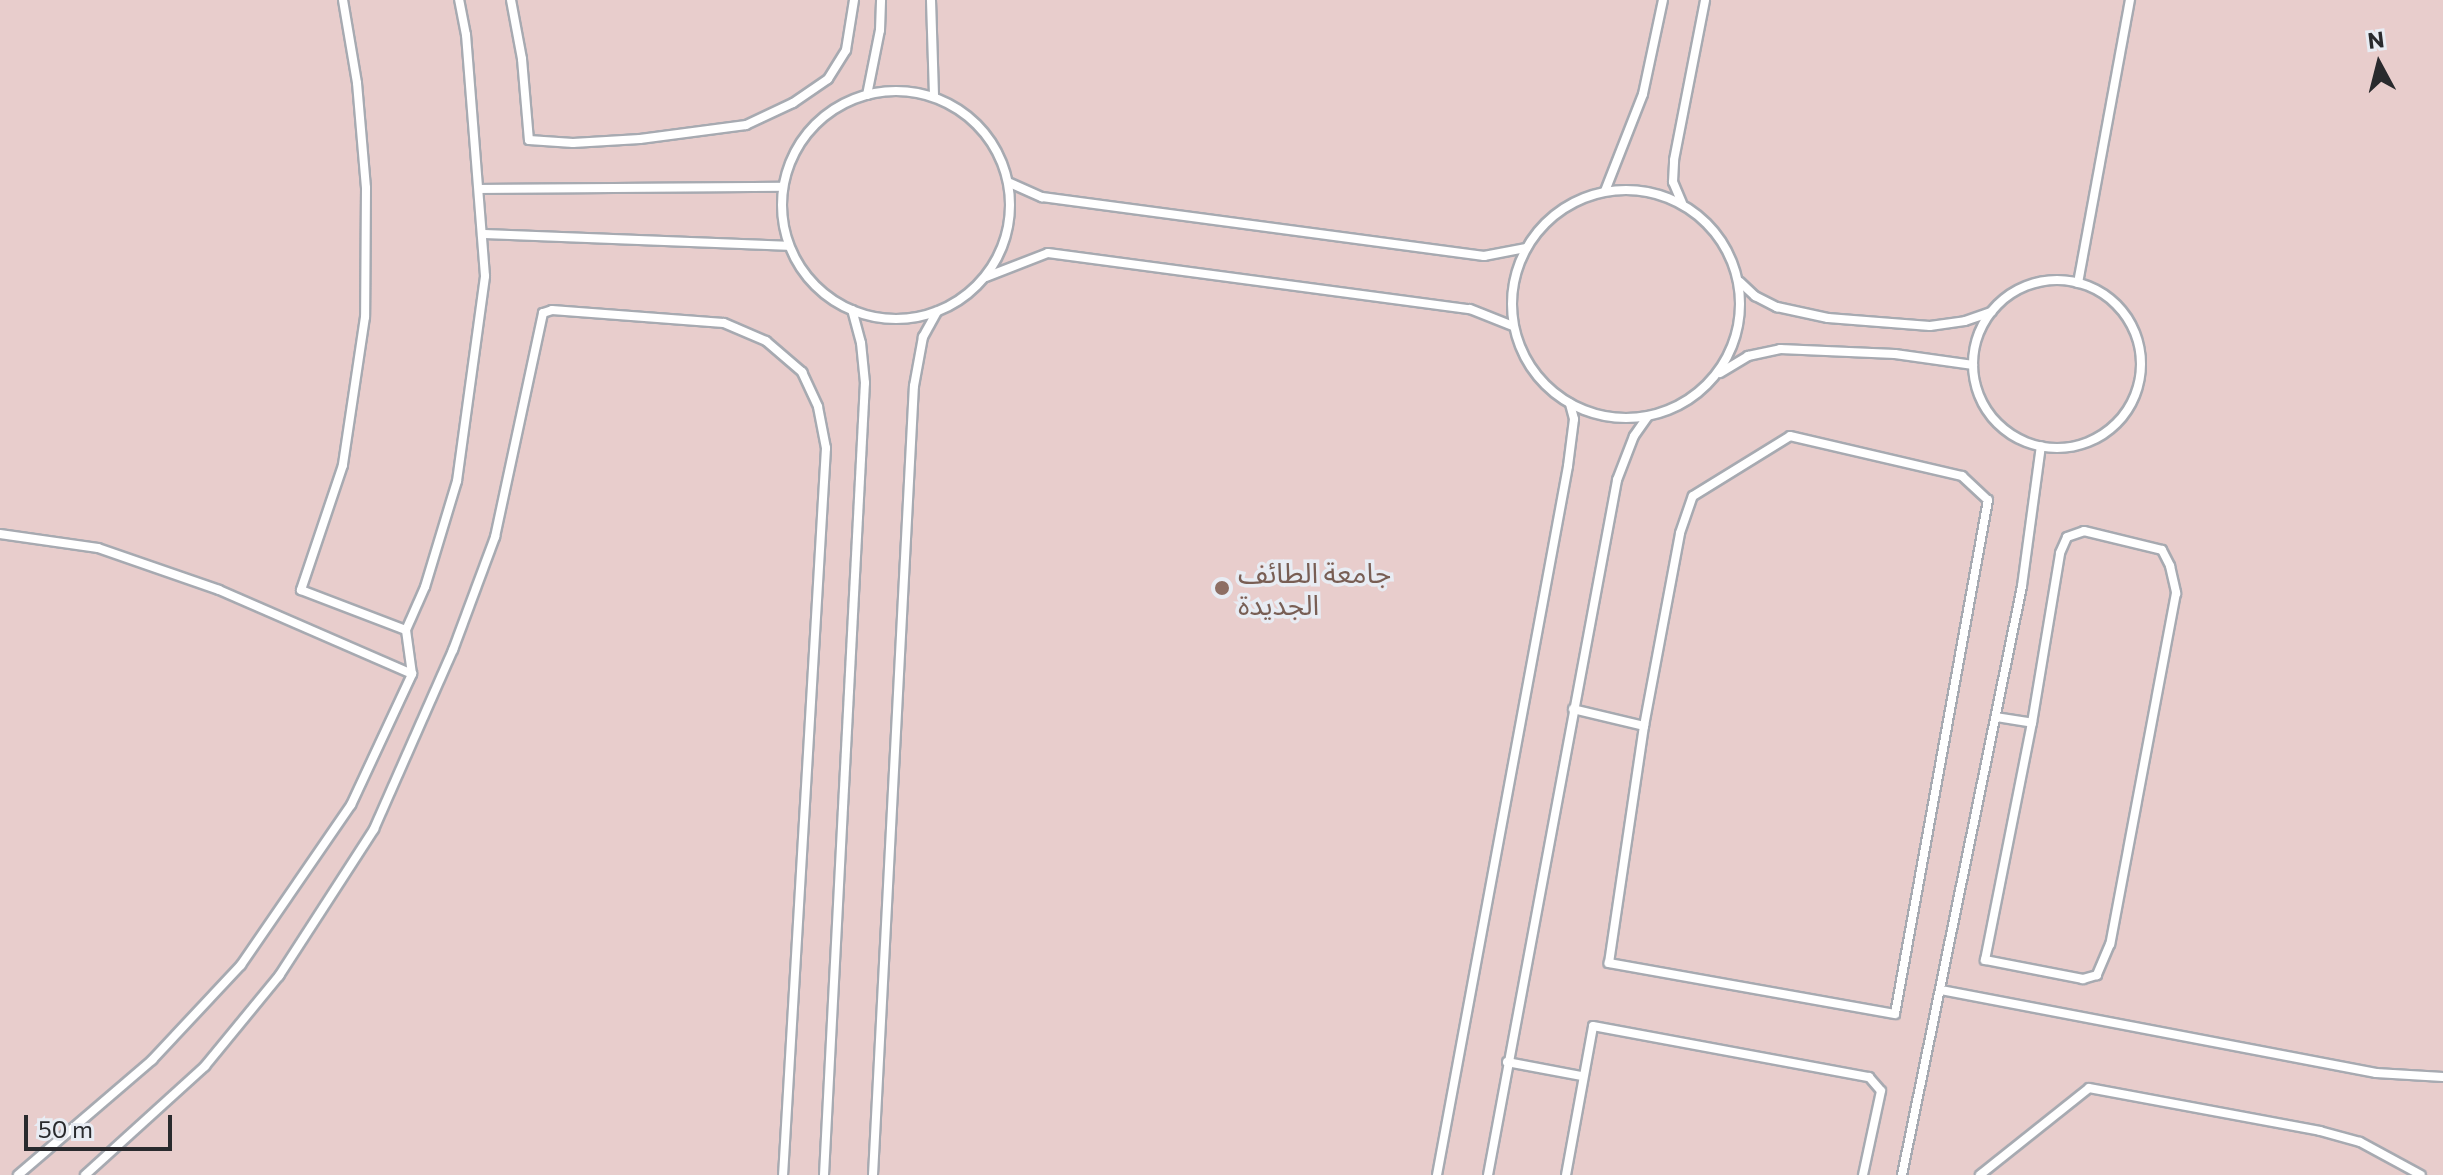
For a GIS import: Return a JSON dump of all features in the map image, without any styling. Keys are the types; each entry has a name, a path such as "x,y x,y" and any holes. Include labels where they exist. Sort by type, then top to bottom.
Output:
{"lane":[{"path":"343,0 357,83 366,188 365,317 343,465 301,590 406,630"},
{"path":"18,1175 152,1060 241,965 351,805 412,674 406,630 425,587 457,481 485,276 466,35 459,0"},
{"path":"511,0 522,59 529,140 573,143 640,139 746,125 793,103 828,79 846,50 854,0"},
{"path":"867,95 880,30 881,0"},
{"path":"931,0 934,97"},
{"path":"1605,191 1643,94 1663,0"},
{"path":"1682,204 1673,182 1674,160 1705,0"},
{"path":"2078,283 2130,0"},
{"path":"895,90 934,97 953,105 984,130 1004,164 1010,183 1010,223 1005,242 986,277 972,291 937,312 898,319 852,310 824,294 809,280 789,246 781,207 788,167 807,133 837,106 867,95 895,90"},
{"path":"1010,183 1042,197 1484,256 1526,248"},
{"path":"479,189 783,187"},
{"path":"1716,376 1738,332 1742,302 1739,282 1725,245 1699,215 1682,204 1645,191 1605,191 1568,206 1537,232 1526,248 1513,286 1513,326 1533,371 1570,404 1608,417 1648,416 1686,402 1716,376 1748,356 1780,349 1895,354 1973,365"},
{"path":"482,234 789,246"},
{"path":"986,277 1048,253 1470,309 1513,326"},
{"path":"1739,282 1755,296 1777,307 1828,318 1930,326 1965,321 1992,311 2027,286 2056,281 2078,283 2110,299 2129,321 2140,348 2140,377 2131,405 2100,436 2073,446 2041,446 2016,437 1993,419 1979,394 1973,365 1978,337 1992,311"},
{"path":"85,1175 213,1056 279,976 374,829 453,650 495,537 543,313 552,310 724,323 766,341 802,372 818,407 826,448 783,1175"},
{"path":"824,1175 865,383 861,343 852,310"},
{"path":"873,1175 914,386 923,337 937,312"},
{"path":"1437,1175 1568,466 1574,419 1570,404"},
{"path":"1488,1175 1617,480 1634,436 1648,416"},
{"path":"1790,436 1962,476 1988,500 1895,1014 1609,963 1644,726 1680,533 1693,496 1790,436"},
{"path":"1902,1175 2022,586 2041,446"},
{"path":"2084,531 2162,550 2170,566 2176,593 2105,962 2097,975 2083,979 1985,960 2032,723 2060,553 2067,537 2084,531"},
{"path":"0,534 31,536 111,553 219,590 412,674"},
{"path":"1573,709 1644,726"},
{"path":"1996,717 2032,723"},
{"path":"1941,990 2376,1073 2443,1077"},
{"path":"1566,1175 1581,1076 1593,1026 1869,1077 1881,1091 1863,1175"},
{"path":"1507,1062 1581,1076"},
{"path":"1980,1175 2089,1088 2320,1131 2360,1142 2421,1175"}],"shaded area":[{"name":"جامعة الطائف الجديدة","path":"0,0 2443,0 2443,1175 0,1175"}],"place":[{"name":"جامعة الطائف الجديدة","path":"1222,588"}]}
